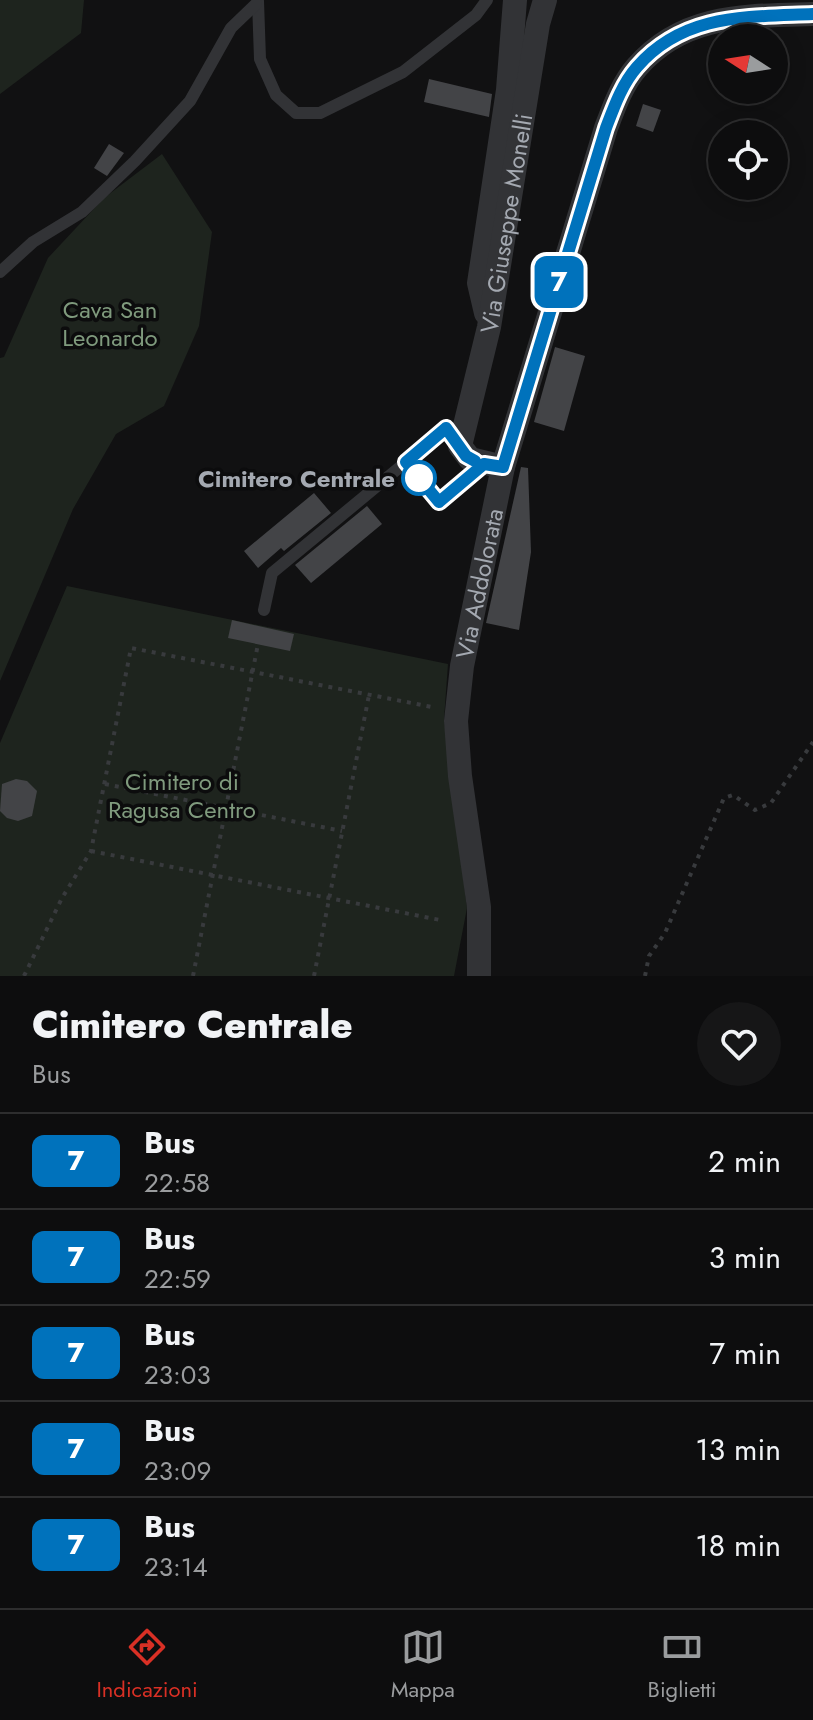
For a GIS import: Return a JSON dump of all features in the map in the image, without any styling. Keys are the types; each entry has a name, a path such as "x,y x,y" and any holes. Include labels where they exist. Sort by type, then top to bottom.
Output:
{"street":[{"path":"489,327 479,283 508,90 515,0"},
{"name":"Via Giuseppe Monelli","path":"460,446 489,327 538,24 545,0"},
{"name":"Via Addolorata","path":"479,976 479,907 460,776 456,721 462,666 493,466 606,128 619,95 635,68 655,50 701,24 732,17 813,14"},
{"path":"460,446 466,456 493,466"}],"lane":[{"path":"257,2 260,59 276,95 296,113 320,113 403,72 476,15 487,0"},
{"path":"0,272 33,242 82,212 135,161 190,101 231,28 257,2"},
{"path":"264,610 272,573 446,428 460,446"},
{"path":"406,462 439,502 493,466"}],"path":[{"path":"193,976 258,644"},
{"path":"24,976 62,898 91,851 131,648 432,707"},
{"path":"314,976 369,695"},
{"path":"645,976 649,956 665,933 724,798 733,795 755,810 771,803 813,742"},
{"path":"105,784 343,831"},
{"path":"91,851 440,920"}],"green space":[{"path":"0,0 84,0 81,33 0,94"},
{"name":"Cava San Leonardo","path":"162,154 212,232 199,326 164,406 116,434 73,509 0,681 0,358 4,357 48,258 104,198"},
{"name":"Cimitero di Ragusa Centro","path":"67,586 448,664 444,719 467,908 454,976 0,976 0,743"}],"building":[{"path":"429,79 492,94 489,117 424,102"},
{"path":"643,104 661,110 653,132 636,126"},
{"path":"109,144 124,153 107,176 94,168"},
{"path":"555,347 585,356 564,431 534,422"},
{"path":"521,467 528,468 531,552 519,630 486,623"},
{"path":"314,493 331,513 258,568 244,551"},
{"path":"367,506 382,524 311,583 295,565"},
{"path":"232,620 294,634 290,651 228,638"},
{"path":"16,779 27,781 37,791 32,816 18,821 7,818 0,811 2,784"}],"bus line":[{"name":"7","path":"475,461 466,456 446,428 406,462 439,502 484,464 503,467 606,128 619,95 635,68 677,35 701,24 732,17 813,14"}],"place":[{"name":"Cimitero Centrale","path":"419,478"}]}
